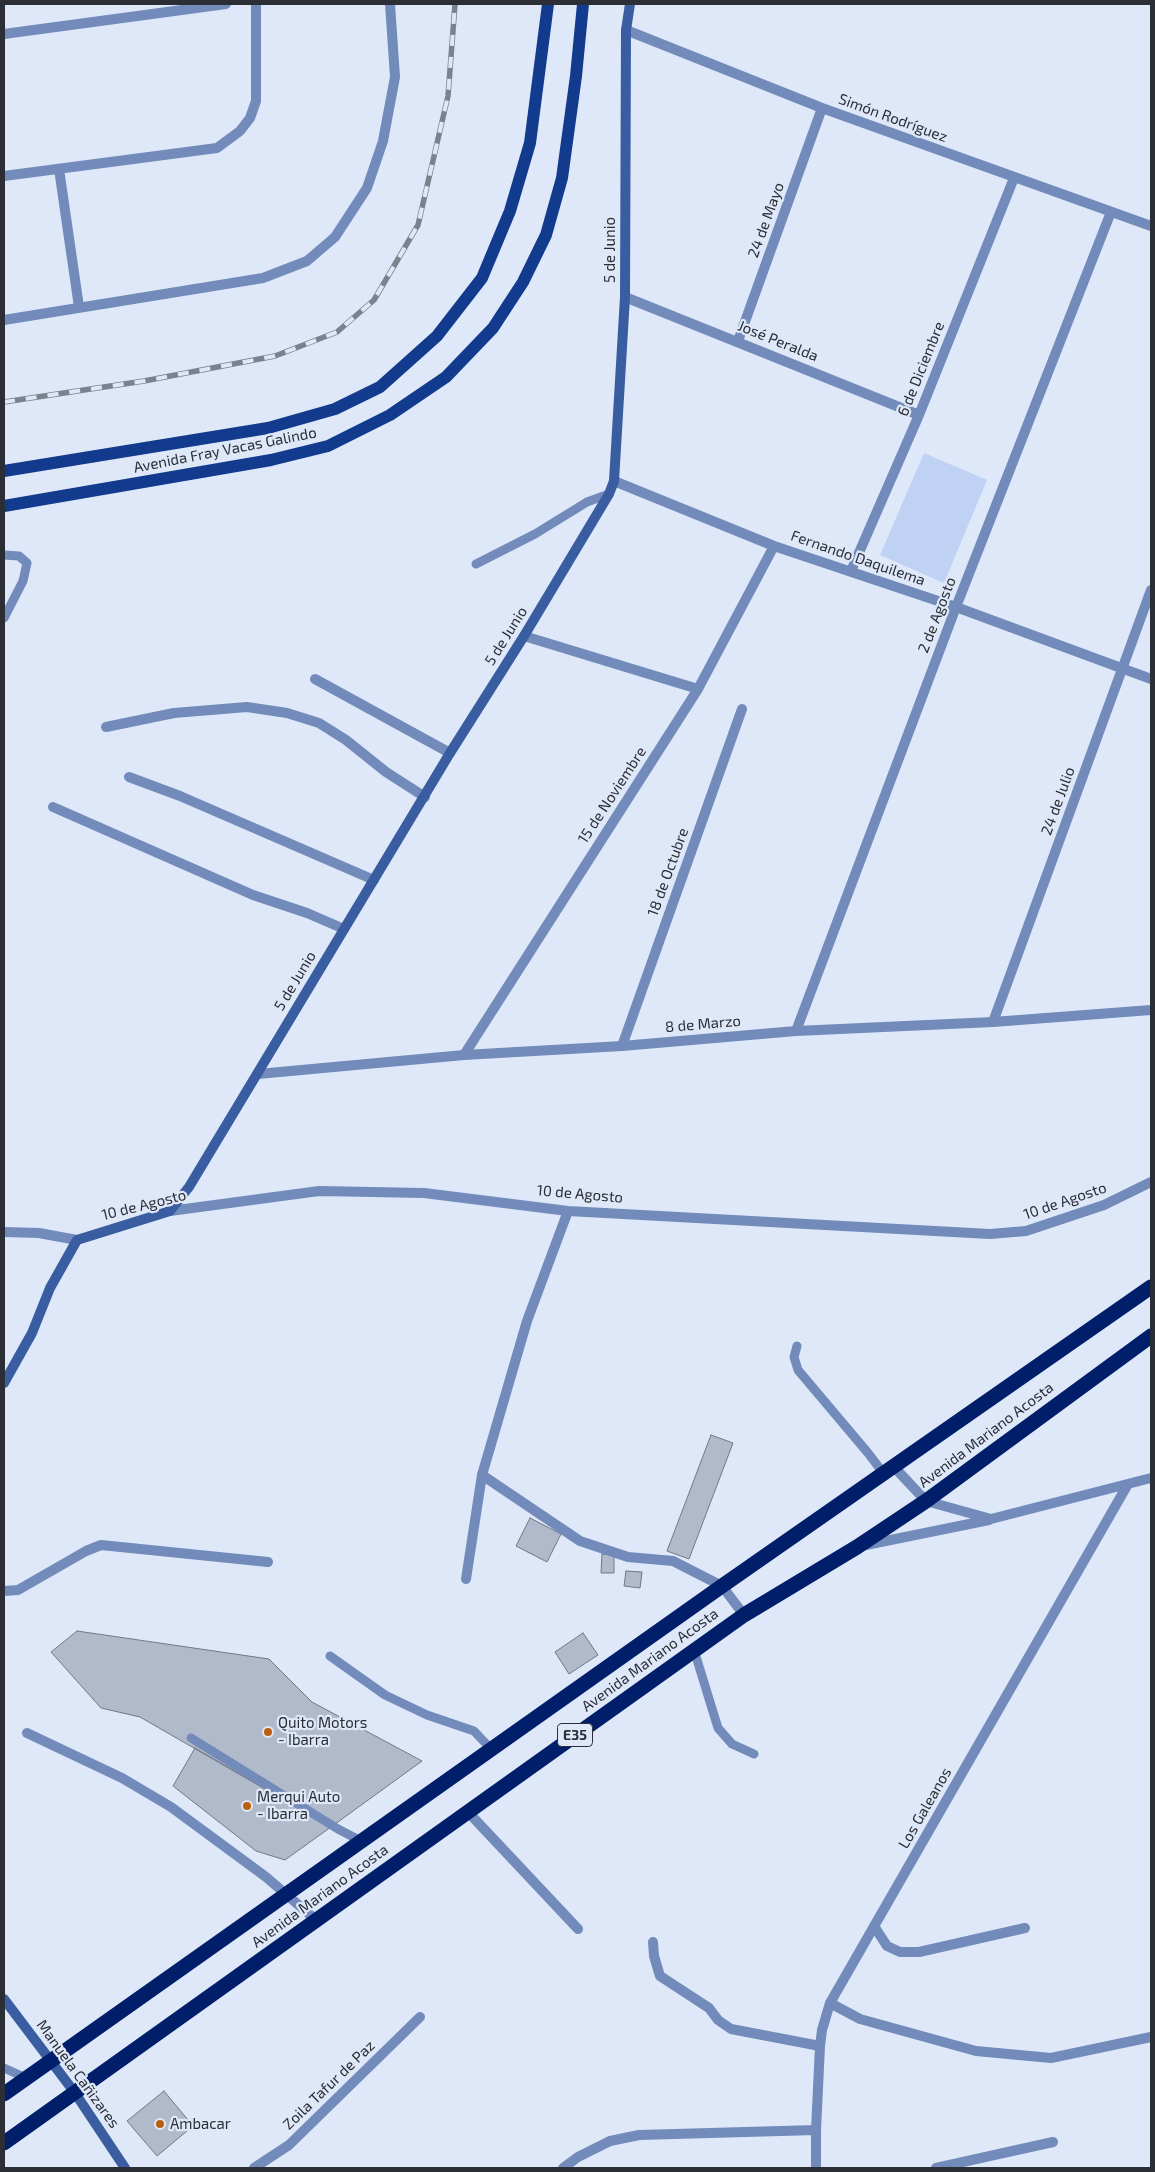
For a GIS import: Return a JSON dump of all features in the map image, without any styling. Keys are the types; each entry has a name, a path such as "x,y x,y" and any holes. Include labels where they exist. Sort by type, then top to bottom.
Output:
{"highway":[{"name":"Avenida Mariano Acosta","path":"4,2094 722,1586 1151,1287"},
{"name":"Avenida Mariano Acosta","path":"4,2143 744,1615 857,1547 926,1502 1151,1336"}],"main road":[{"name":"Avenida Fray Vacas Galindo","path":"4,471 268,428 334,410 380,387 437,336 482,278 510,212 530,143 548,4"},
{"name":"Avenida Fray Vacas Galindo","path":"4,506 271,460 328,446 390,415 446,377 493,328 523,282 546,235 562,178 584,4"}],"street":[{"path":"4,34 226,4"},
{"path":"4,176 217,148 240,131 250,118 256,101 256,4"},
{"path":"4,320 263,278 307,261 335,237 367,188 384,141 395,77 390,4"},
{"name":"5 de Junio","path":"170,1211 189,1187 258,1074 292,1014 450,752 524,636 609,494 614,481 625,297 626,30 630,4"},
{"name":"Simón Rodríguez","path":"626,30 822,108 1151,226"},
{"name":"24 de Mayo","path":"738,341 822,108"},
{"path":"59,169 79,307"},
{"name":"6 de Diciembre","path":"851,571 919,415 1014,178"},
{"name":"2 de Agosto","path":"796,1031 956,607 1111,212"},
{"name":"José Peralda","path":"625,297 919,415"},
{"name":"Fernando Daquilema","path":"614,481 774,546 956,607 1151,679"},
{"name":"15 de Noviembre","path":"464,1055 698,689 774,546"},
{"name":"24 de Julio","path":"994,1022 1151,590"},
{"path":"524,636 698,689"},
{"path":"315,679 450,752"},
{"path":"106,727 174,713 247,707 288,713 319,723 346,740 386,772 425,796"},
{"name":"18 de Octubre","path":"622,1046 742,709"},
{"path":"129,777 180,796 374,880"},
{"path":"53,807 252,895 307,913 344,929"},
{"name":"8 de Marzo","path":"258,1074 464,1055 622,1046 796,1031 994,1022 1151,1010"},
{"name":"10 de Agosto","path":"4,1232 39,1233 77,1240 170,1211 319,1191 424,1193 568,1211 990,1234 1026,1231 1104,1205 1151,1182"},
{"path":"466,1579 482,1475 527,1321 568,1211"},
{"path":"4,1238 23,1232"},
{"path":"4,1383 32,1333 50,1288 77,1240"},
{"path":"889,1470 926,1502 991,1519"},
{"path":"482,1475 580,1541 628,1557 673,1561 722,1586 744,1615"},
{"path":"857,1547 991,1519 1151,1478"},
{"name":"Los Galeanos","path":"816,2168 820,2046 822,2030 830,2003 1128,1484"},
{"path":"4,1591 18,1590 86,1551 101,1545 268,1562"},
{"path":"27,1733 122,1778 171,1807 287,1893 316,1920"},
{"path":"468,1812 578,1928"},
{"path":"874,1926 887,1946 900,1952 919,1952 1025,1928"},
{"path":"653,1942 654,1956 660,1976 709,2008 718,2020 731,2029 820,2046"},
{"name":"Manuela Cañizares","path":"4,1999 51,2060 125,2168"},
{"path":"830,2003 860,2019 976,2051 1051,2058 1151,2037"},
{"name":"Zoila Tafur de Paz","path":"254,2168 289,2145 420,2017"},
{"path":"563,2168 578,2157 610,2141 639,2135 816,2130"},
{"path":"936,2168 1053,2142"}],"lane":[{"path":"476,564 535,534 587,502 609,494"},
{"path":"4,554 18,556 27,562 23,581 4,618"},
{"path":"797,1346 794,1357 798,1370 868,1453 889,1470"},
{"path":"694,1650 718,1728 732,1744 754,1754"},
{"path":"330,1656 385,1695 427,1715 474,1731 492,1749"},
{"path":"191,1738 338,1829 361,1841"},
{"path":"4,2068 26,2078"}],"shaded area":[{"path":"924,453 987,480 944,583 880,555"}],"building":[{"path":"711,1435 733,1443 689,1559 667,1551"},
{"path":"530,1518 561,1534 547,1562 516,1546"},
{"path":"602,1554 614,1555 614,1573 601,1573"},
{"path":"626,1571 642,1572 640,1588 624,1586"},
{"name":"Quito Motors - Ibarra","path":"77,1631 269,1659 312,1702 422,1761 331,1827 140,1717 101,1708 51,1652"},
{"path":"583,1633 598,1655 569,1674 555,1652"},
{"name":"Merqui Auto - Ibarra","path":"195,1748 331,1827 285,1860 256,1851 173,1786"},
{"name":"Ambacar","path":"164,2091 193,2126 157,2156 127,2121"}],"railway":[{"path":"4,402 144,381 275,356 337,332 374,300 418,225 448,96 455,4"}],"place":[{"name":"Quito Motors - Ibarra","path":"268,1732"},
{"name":"Merqui Auto - Ibarra","path":"247,1806"},
{"name":"Ambacar","path":"160,2124"}]}
